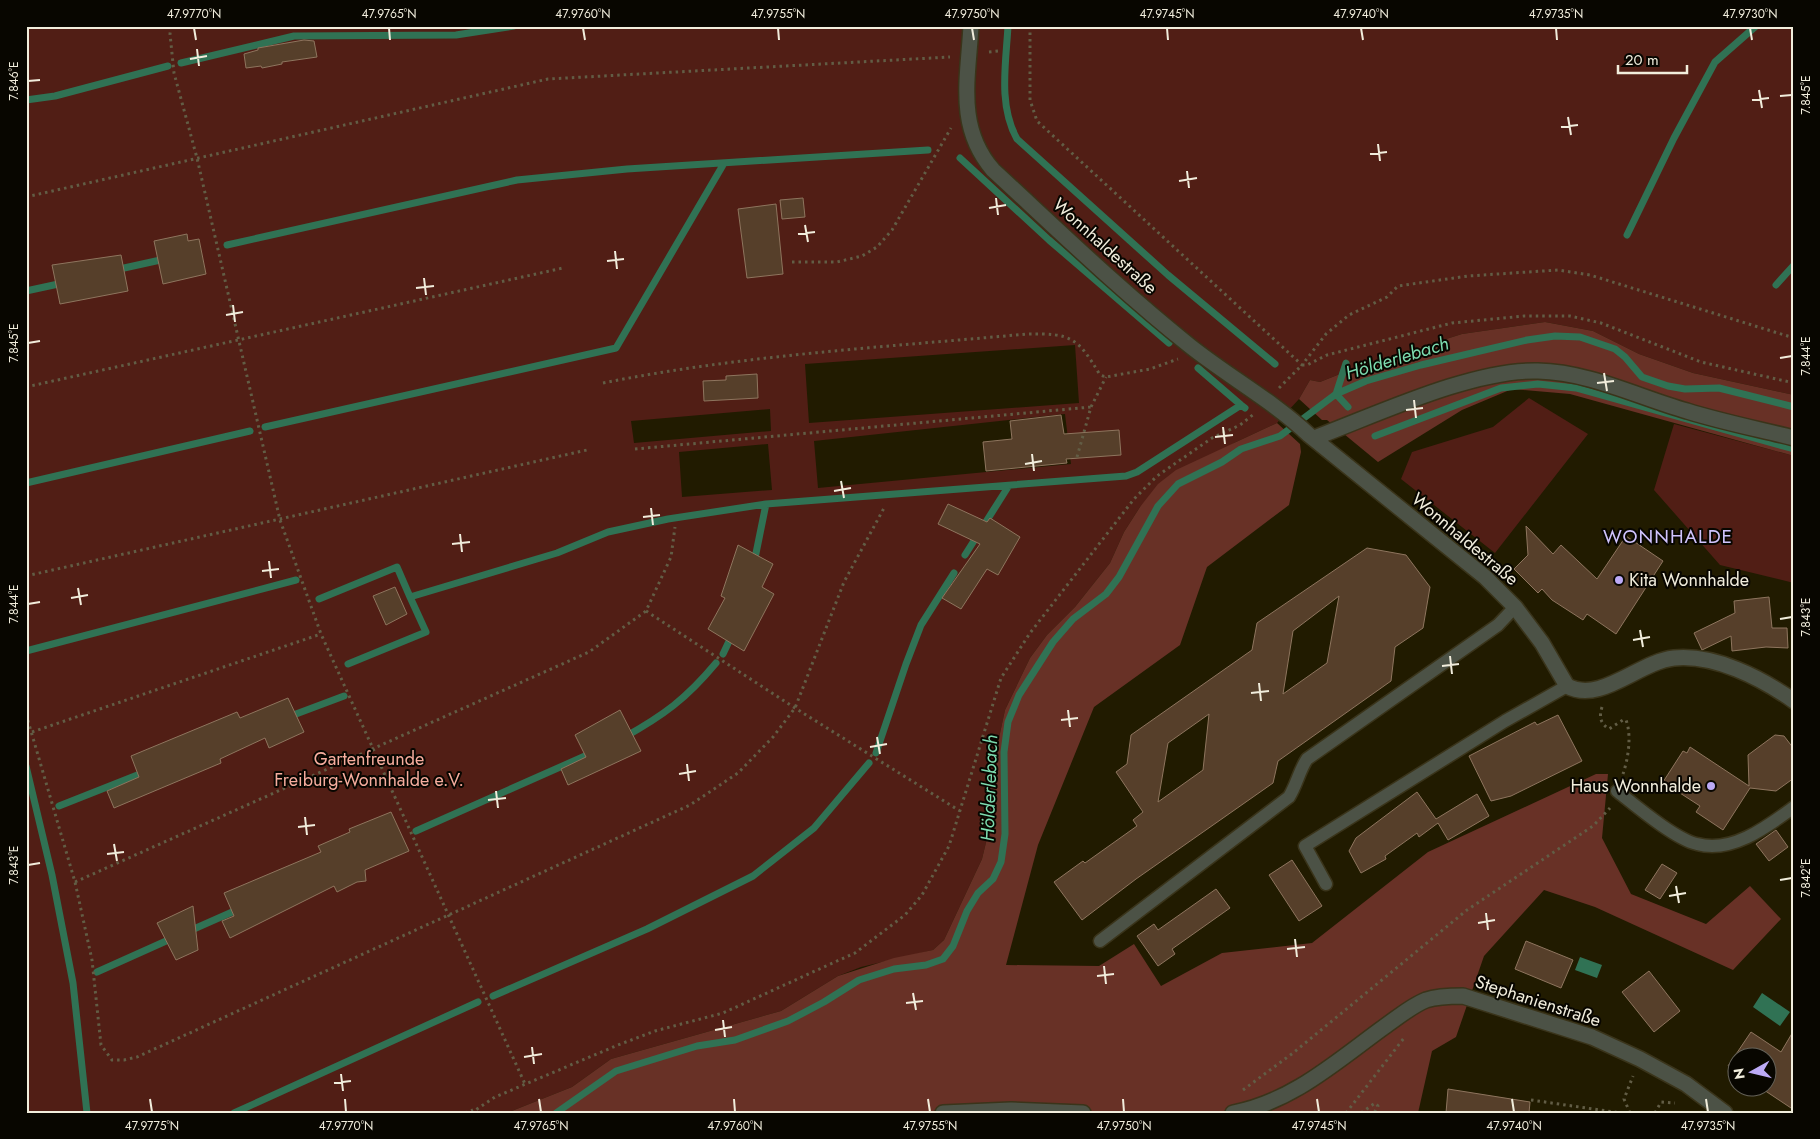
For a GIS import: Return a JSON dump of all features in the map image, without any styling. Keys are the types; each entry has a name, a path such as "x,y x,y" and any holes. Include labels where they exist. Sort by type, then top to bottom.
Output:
{"street":[{"name":"Wonnhaldestraße","path":"971,26 967,118 973,140 982,157 993,170 1131,296 1189,345 1232,378 1286,413 1311,436 1485,578 1515,607 1542,643 1567,686"},
{"path":"1311,436 1476,380 1505,373 1537,371 1574,374 1688,412 1794,438"},
{"path":"1567,686 1586,692 1602,688 1649,664 1673,658 1696,658 1750,675 1794,701"},
{"name":"Stephanienstraße","path":"1233,1113 1280,1099 1316,1078 1386,1026 1426,1000 1444,996 1464,996 1592,1037 1640,1059 1686,1084 1725,1113"},
{"path":"943,1113 1011,1110 1083,1113"}],"lane":[{"path":"1100,941 1289,796 1296,785 1301,768 1307,758 1498,625 1515,607"},
{"path":"1326,884 1305,846 1505,721 1567,686"},
{"path":"1617,792 1668,828 1697,844 1722,845 1740,839 1765,828 1794,807"}],"path":[{"path":"171,26 170,34 174,73 197,158 280,520 321,634 525,1084"},
{"path":"1030,26 1030,100 1034,117 1302,365 1307,365 1327,355 1452,323 1524,316 1570,316 1601,323 1701,362 1794,383"},
{"path":"26,197 548,79 998,51"},
{"path":"792,262 837,262 862,256 877,247 892,230 934,158 946,133 955,122 967,118"},
{"path":"26,387 563,268"},
{"path":"1279,389 1302,365 1326,334 1350,315 1387,297 1398,286 1468,276 1558,270 1590,275 1794,338"},
{"path":"603,383 650,374 752,360 1050,334 1069,338 1082,346 1100,375 1106,377 1129,374 1176,361 1189,345"},
{"path":"1077,457 1091,407 1106,377"},
{"path":"465,1113 525,1084 655,1031 723,1012 855,953 905,915 922,895 949,846 1001,678 1030,633 1134,499 1157,476 1212,438 1240,425 1268,402"},
{"path":"635,449 1091,407"},
{"path":"26,576 587,450"},
{"path":"26,714 75,882 92,960 101,1045 112,1060 137,1057 450,916 690,805 714,791 756,756 796,708 844,582 884,508"},
{"path":"75,882 589,652 646,611 671,557 675,527"},
{"path":"646,611 960,811"},
{"path":"32,732 321,634"},
{"path":"1602,708 1600,716 1603,724 1609,729 1618,722 1626,720 1628,726 1627,762"},
{"path":"1236,1095 1292,1053 1467,910 1593,826 1608,812 1612,805"},
{"path":"1346,1113 1407,1034"},
{"path":"1630,1113 1624,1098 1632,1078"},
{"path":"1531,1100 1621,1113"},
{"path":"1655,1113 1661,1102 1674,1103"},
{"path":"1361,1113 1375,1103 1378,1106 1374,1113"}],"green space":[{"name":"Gartenfreunde Freiburg-Wonnhalde e.V.","path":"26,26 1794,26 1794,395 1693,373 1639,354 1593,331 1545,322 1462,334 1355,368 1320,382 1310,380 1299,399 1277,423 1234,443 1140,507 1124,532 1110,563 1075,607 1047,635 1030,658 1005,710 990,780 990,826 982,859 944,940 933,950 861,967 838,976 781,1011 611,1059 572,1087 507,1113 26,1113","holes":["1075,345 1079,403 809,423 805,364","770,409 771,431 634,443 631,421","1065,414 1071,464 818,488 814,441","768,444 772,490 682,497 679,452"]},
{"path":"1529,398 1588,434 1495,553 1401,479 1412,452 1493,427"},
{"path":"1674,424 1794,456 1794,583 1720,565 1654,490"}],"shaded area":[{"path":"1545,322 1593,331 1639,354 1693,373 1794,395 1794,456 1570,394 1512,389 1462,410 1378,462 1327,420 1322,420 1299,399 1310,380 1320,382 1355,368 1462,334"},
{"path":"1277,423 1300,444 1301,452 1289,505 1207,567 1180,645 1094,707 1038,845 1006,965 1099,966 1134,944 1161,986 1222,953 1312,943 1428,852 1596,774 1608,774 1602,838 1631,894 1706,924 1750,886 1781,919 1733,970 1595,907 1544,890 1484,956 1456,1037 1432,1051 1418,1113 507,1113 572,1087 611,1059 781,1011 838,976 894,958 933,950 944,940 982,859 990,826 990,780 1005,710 1030,658 1047,635 1075,607 1110,563 1124,532 1158,484 1176,470"},
{"path":"1580,957 1602,965 1597,978 1575,970"},
{"path":"1762,993 1790,1012 1780,1026 1753,1007"}],"building":[{"path":"304,40 314,41 317,57 282,62 282,64 262,68 261,66 246,68 244,54 258,50 258,48"},
{"path":"803,198 805,217 782,219 780,200"},
{"path":"776,204 783,274 747,278 738,209"},
{"path":"187,234 188,241 199,239 206,274 163,284 154,241"},
{"path":"121,255 128,291 60,304 52,265"},
{"path":"757,374 758,398 704,401 703,381 726,380 726,376"},
{"path":"1061,415 1064,434 1119,430 1121,455 1066,459 1067,463 986,471 983,442 1012,439 1010,421"},
{"path":"948,504 987,522 990,518 1020,537 998,575 987,569 961,609 942,598 980,544 938,524"},
{"path":"1526,526 1553,554 1561,545 1597,579 1626,536 1663,561 1616,634 1587,614 1583,620 1552,600 1542,589 1538,593 1514,569 1528,555"},
{"path":"738,545 773,564 762,587 774,594 744,651 708,629 725,598 721,596"},
{"path":"1367,548 1406,555 1430,587 1423,628 1395,647 1391,681 1278,761 1273,783 1136,879 1082,920 1054,882 1083,861 1085,863 1137,826 1133,820 1143,812 1116,772 1127,764 1131,735 1252,650 1257,623","holes":["1339,596 1327,663 1283,694 1293,631","1209,714 1203,770 1158,802 1168,743"]},
{"path":"395,587 407,614 386,625 373,596"},
{"path":"1769,597 1772,628 1787,628 1788,648 1766,647 1732,651 1731,636 1702,650 1694,633 1735,613 1734,601"},
{"path":"288,698 304,732 269,748 265,738 220,759 221,763 114,808 107,791 139,777 131,756 237,712 240,718"},
{"path":"620,710 641,751 568,785 561,769 586,757 575,735"},
{"path":"1558,715 1582,761 1511,796 1491,801 1469,756 1535,722 1537,725"},
{"name":"Haus Wonnhalde","path":"1775,735 1784,736 1794,749 1794,778 1776,791 1750,788 1723,830 1696,812 1700,806 1663,782 1683,751 1687,753 1690,747 1749,786 1748,755"},
{"path":"1417,792 1436,819 1477,794 1489,816 1448,840 1438,823 1419,837 1417,833 1385,856 1386,859 1361,873 1349,851 1356,838"},
{"path":"391,812 409,851 365,870 366,881 357,882 337,892 334,886 230,938 222,921 234,916 224,893 321,852 318,846 350,832 349,829"},
{"path":"1776,830 1788,847 1769,861 1756,844"},
{"path":"1292,860 1322,906 1299,921 1269,875"},
{"path":"1662,864 1677,873 1660,899 1645,890"},
{"path":"1216,889 1230,908 1172,949 1175,954 1158,966 1137,936 1154,924 1158,930"},
{"path":"193,906 198,950 176,960 157,923"},
{"path":"1526,941 1573,960 1561,988 1515,969"},
{"path":"1649,971 1680,1011 1654,1032 1622,992"},
{"path":"1794,1030 1794,1110 1773,1096 1778,1096 1778,1050 1781,1052"},
{"path":"1751,1032 1772,1046 1742,1046"},
{"path":"1448,1089 1530,1102 1529,1113 1446,1113"}],"waterway":[{"path":"181,63 294,36 456,35 514,26"},
{"path":"1008,26 1005,98 1011,126 1017,139 1168,275 1275,364"},
{"path":"1627,235 1674,138 1715,62 1756,26"},
{"path":"26,100 55,96 168,66"},
{"path":"227,245 517,180 627,169 928,150"},
{"path":"960,158 1049,240 1169,343"},
{"path":"265,427 616,348 723,165"},
{"path":"115,270 165,259"},
{"path":"1776,285 1794,265"},
{"path":"26,291 63,283"},
{"name":"Hölderlebach","path":"556,1113 616,1071 697,1046 735,1040 788,1021 824,1002 859,980 894,969 926,965 943,959 953,946 967,911 978,893 993,879 1001,862 1005,834 1004,752 1008,722 1019,695 1053,642 1073,619 1106,594 1119,577 1158,506 1178,484 1222,462 1241,449 1280,436 1336,394 1366,381 1421,365 1527,340 1555,336 1580,337 1615,349 1625,357 1642,377 1668,386 1685,389 1719,388 1794,407"},
{"path":"1346,363 1336,394 1348,407"},
{"path":"1198,368 1241,405"},
{"path":"1375,436 1501,388 1538,384 1576,388 1794,449"},
{"path":"348,664 426,632 410,597 557,553 608,532 668,519 766,504 1126,476 1137,472 1241,405 1245,408"},
{"path":"26,483 250,431"},
{"path":"965,555 1008,487"},
{"path":"754,563 766,504"},
{"path":"319,599 397,567 410,597"},
{"path":"876,753 921,625 954,573"},
{"path":"26,651 296,580"},
{"path":"723,654 732,635"},
{"path":"623,738 651,722 674,705 695,687 716,663"},
{"path":"288,717 344,696"},
{"path":"416,831 594,752"},
{"path":"493,996 647,929 753,876 814,828 869,763"},
{"path":"26,766 52,875 73,983 87,1113"},
{"path":"59,806 145,772"},
{"path":"187,932 239,909"},
{"path":"97,972 175,937"},
{"path":"234,1113 478,1002"}],"place":[{"name":"Kita Wonnhalde","path":"1619,580"},
{"name":"Haus Wonnhalde","path":"1711,786"}],"district":[{"name":"WONNHALDE","path":"1668,536"}]}
